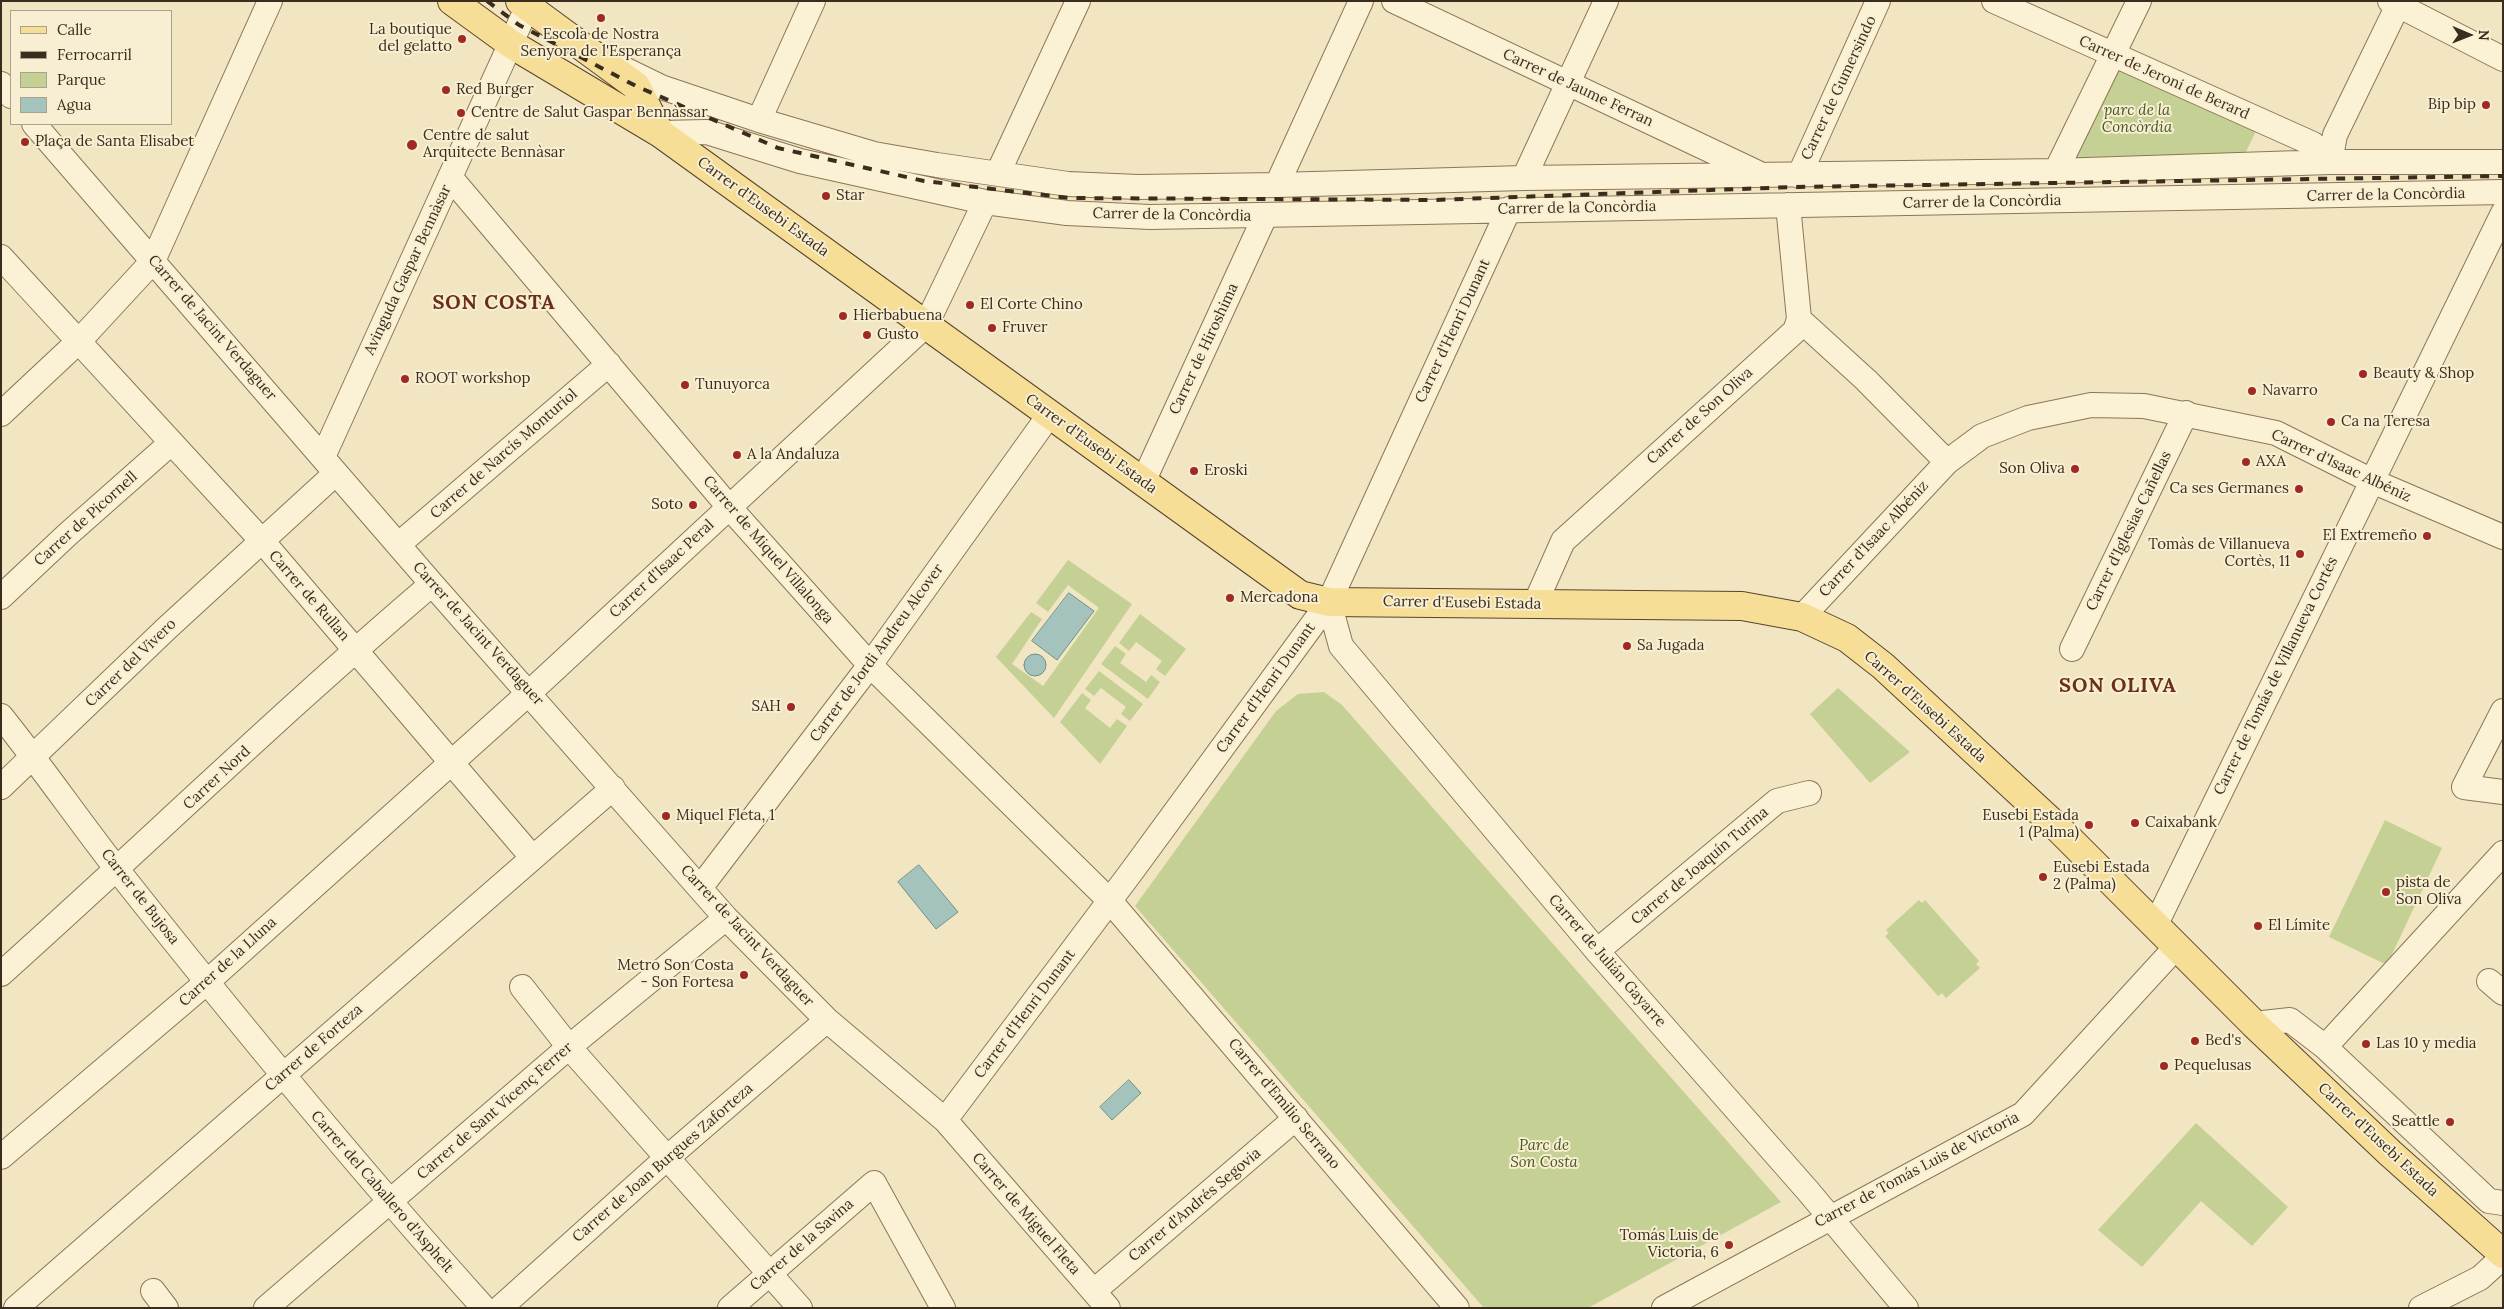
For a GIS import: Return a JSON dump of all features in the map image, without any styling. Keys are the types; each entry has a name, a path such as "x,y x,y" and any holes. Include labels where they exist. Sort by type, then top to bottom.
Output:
{"main road":[{"name":"Carrer d'Eusebi Estada","path":"452,1 511,44 660,132 1300,595 1329,602 1742,606 1802,617 1846,638 1883,666 2059,829 2254,1024 2390,1153 2503,1255"},
{"name":"Carrer d'Eusebi Estada","path":"526,3 636,86 660,132"}],"street":[{"path":"1,414 80,340 153,261 270,1"},
{"path":"758,120 812,1"},
{"path":"998,173 1078,1"},
{"path":"1277,185 1361,1"},
{"name":"Carrer de Jaume Ferran","path":"1394,1 1762,175"},
{"path":"1524,178 1606,1"},
{"name":"Carrer de Gumersindo","path":"1799,176 1878,1"},
{"name":"Carrer de Jeroni de Berard","path":"1994,1 2313,144 2330,162"},
{"path":"2056,171 2139,1"},
{"name":"Avinguda Gaspar Bennàsar","path":"330,465 450,177 511,44 526,3"},
{"path":"2330,162 2335,135 2396,3 2503,59"},
{"name":"Carrer d'Eusebi Estada","path":"597,56 661,87 758,120"},
{"path":"1,84 10,95"},
{"name":"Carrer de la Concòrdia","path":"758,120 874,154 937,165 1088,185 1138,187 1524,178 1799,176 2056,171 2330,162 2503,162"},
{"name":"Carrer de Jacint Verdaguer","path":"35,125 432,584 530,692 726,918 827,1020 945,1120"},
{"name":"Carrer de la Concòrdia","path":"660,132 707,132 800,161 985,202 1067,213 1150,217 2503,192"},
{"name":"Carrer de Miquel Villalonga","path":"450,177 729,506 870,665 1110,901"},
{"path":"926,325 985,202"},
{"path":"1788,204 1799,319 1866,380 1947,462"},
{"name":"Carrer d'Henri Dunant","path":"945,1120 1110,901 1329,602 1508,209"},
{"name":"Carrer de Tomás de Villanueva Cortés","path":"2156,924 2503,213"},
{"name":"Carrer de Hiroshima","path":"1143,482 1265,216"},
{"name":"Carrer de Rullan","path":"1,257 80,340 171,443 263,542 532,857"},
{"name":"Carrer de Son Oliva","path":"1535,604 1563,541 1795,331 1799,319"},
{"name":"Carrer d'Isaac Peral","path":"450,762 530,692 926,325"},
{"name":"Carrer de Narcís Monturiol","path":"399,544 609,364"},
{"name":"Carrer d'Isaac Albéniz","path":"1802,617 1947,462 1982,436 2028,418 2091,405 2144,406 2186,413 2276,433 2372,481 2503,537"},
{"name":"Carrer d'Iglesias Cañellas","path":"2072,649 2186,413"},
{"name":"Carrer de Jordi Andreu Alcover","path":"700,888 870,665 1050,414"},
{"name":"Carrer de Picornell","path":"1,597 68,534 171,443"},
{"name":"Carrer del Vivero","path":"1,786 167,628 263,542 330,465"},
{"name":"Carrer Nord","path":"1,974 117,870 355,649 432,584"},
{"name":"Carrer de Julián Gayarre","path":"1329,602 1341,646 1597,951 1906,1308"},
{"path":"2503,711 2464,787 2503,792"},
{"name":"Carrer de Bujosa","path":"1,716 34,756 117,870 282,1076"},
{"name":"Carrer de la Lluna","path":"1,1157 207,982 450,762"},
{"name":"Carrer de Forteza","path":"16,1308 613,788"},
{"name":"Carrer de Joaquín Turina","path":"1597,951 1777,801 1809,794"},
{"path":"2325,1047 2503,853"},
{"name":"Carrer d'Emilio Serrano","path":"1110,901 1457,1308"},
{"name":"Carrer de Sant Vicenç Ferrer","path":"266,1308 569,1047 726,918"},
{"name":"Carrer de Tomás Luis de Victoria","path":"1664,1308 2023,1114 2177,946"},
{"path":"522,987 569,1047 800,1308"},
{"name":"Carrer de Joan Burgues Zaforteza","path":"500,1308 667,1158 827,1020"},
{"path":"2254,1024 2290,1020 2325,1047 2489,1201 2503,1203"},
{"name":"Carrer del Caballero d'Asphelt","path":"282,1076 389,1203 484,1308"},
{"name":"Carrer d'Andrés Segovia","path":"1101,1300 1296,1118"},
{"name":"Carrer de Miguel Fleta","path":"945,1120 1101,1300"},
{"name":"Carrer de la Savina","path":"730,1308 874,1183 943,1308"},
{"path":"2421,1308 2480,1278 2503,1255"}],"green space":[{"name":"parc de la Concòrdia","path":"2118,70 2256,131 2244,156 2075,158"},
{"path":"1068,560 1132,604 1054,718 996,657 1031,612 1042,619 1012,664 1043,686 1099,608 1068,585 1048,612 1036,603"},
{"path":"1140,614 1186,649 1165,676 1156,669 1162,661 1136,642 1129,651 1119,643"},
{"path":"1115,646 1126,654 1120,663 1146,682 1151,675 1160,682 1148,699 1101,664"},
{"path":"1099,671 1143,704 1130,721 1121,714 1126,707 1101,688 1094,696 1085,689"},
{"path":"1838,688 1910,752 1870,783 1810,714"},
{"name":"Parc de Son Costa","path":"1324,692 1342,705 1781,1202 1588,1308 1484,1308 1135,906 1276,711 1298,694"},
{"path":"1082,693 1091,700 1085,708 1110,728 1117,719 1127,726 1100,764 1060,722"},
{"name":"pista de Son Oliva","path":"2385,820 2442,848 2387,965 2329,937"},
{"path":"1919,900 1922,903 1925,900 1979,961 1976,964 1980,968 1946,998 1942,993 1938,996 1885,936 1889,933 1886,930"},
{"path":"2196,1123 2288,1207 2252,1246 2201,1201 2142,1267 2098,1230"}],"water":[{"path":"1069,593 1094,611 1057,660 1032,641"},
{"path":"1035,654 1043,657 1046,665 1043,673 1035,676 1027,673 1024,665 1027,657"},
{"path":"919,865 958,912 936,929 898,882"},
{"path":"1129,1080 1141,1093 1112,1120 1100,1107"}],"railway":[{"path":"487,1 519,25 636,86 778,148 924,181 1070,198 1434,200 1795,187 2503,176"}],"place":[{"name":"Escola de Nostra Senyora de l'Esperança","path":"601,18"},
{"name":"La boutique del gelatto","path":"462,39"},
{"name":"Red Burger","path":"446,90"},
{"name":"Bip bip","path":"2486,105"},
{"name":"Centre de Salut Gaspar Bennàssar","path":"461,113"},
{"name":"Plaça de Santa Elisabet","path":"25,142"},
{"name":"Centre de salut Arquitecte Bennàsar","path":"412,145"},
{"name":"Star","path":"826,196"},
{"name":"El Corte Chino","path":"970,305"},
{"name":"Hierbabuena","path":"843,316"},
{"name":"Fruver","path":"992,328"},
{"name":"Gusto","path":"867,335"},
{"name":"Beauty & Shop","path":"2363,374"},
{"name":"ROOT workshop","path":"405,379"},
{"name":"Tunuyorca","path":"685,385"},
{"name":"Navarro","path":"2252,391"},
{"name":"Ca na Teresa","path":"2331,422"},
{"name":"A la Andaluza","path":"737,455"},
{"name":"AXA","path":"2246,462"},
{"name":"Son Oliva","path":"2075,469"},
{"name":"Eroski","path":"1194,471"},
{"name":"Ca ses Germanes","path":"2299,489"},
{"name":"Soto","path":"693,505"},
{"name":"El Extremeño","path":"2427,536"},
{"name":"Tomàs de Villanueva Cortès, 11","path":"2300,554"},
{"name":"Mercadona","path":"1230,598"},
{"name":"Sa Jugada","path":"1627,646"},
{"name":"SAH","path":"791,707"},
{"name":"Miquel Fleta, 1","path":"666,816"},
{"name":"Caixabank","path":"2135,823"},
{"name":"Eusebi Estada 1 (Palma)","path":"2089,825"},
{"name":"Eusebi Estada 2 (Palma)","path":"2043,877"},
{"name":"pista de Son Oliva","path":"2386,892"},
{"name":"El Límite","path":"2258,926"},
{"name":"Metro Son Costa - Son Fortesa","path":"744,975"},
{"name":"Bed's","path":"2195,1041"},
{"name":"Las 10 y media","path":"2366,1044"},
{"name":"Pequelusas","path":"2164,1066"},
{"name":"Seattle","path":"2450,1122"},
{"name":"Tomás Luis de Victoria, 6","path":"1729,1245"}],"district":[{"name":"SON COSTA","path":"494,303"},
{"name":"SON OLIVA","path":"2118,686"}]}
